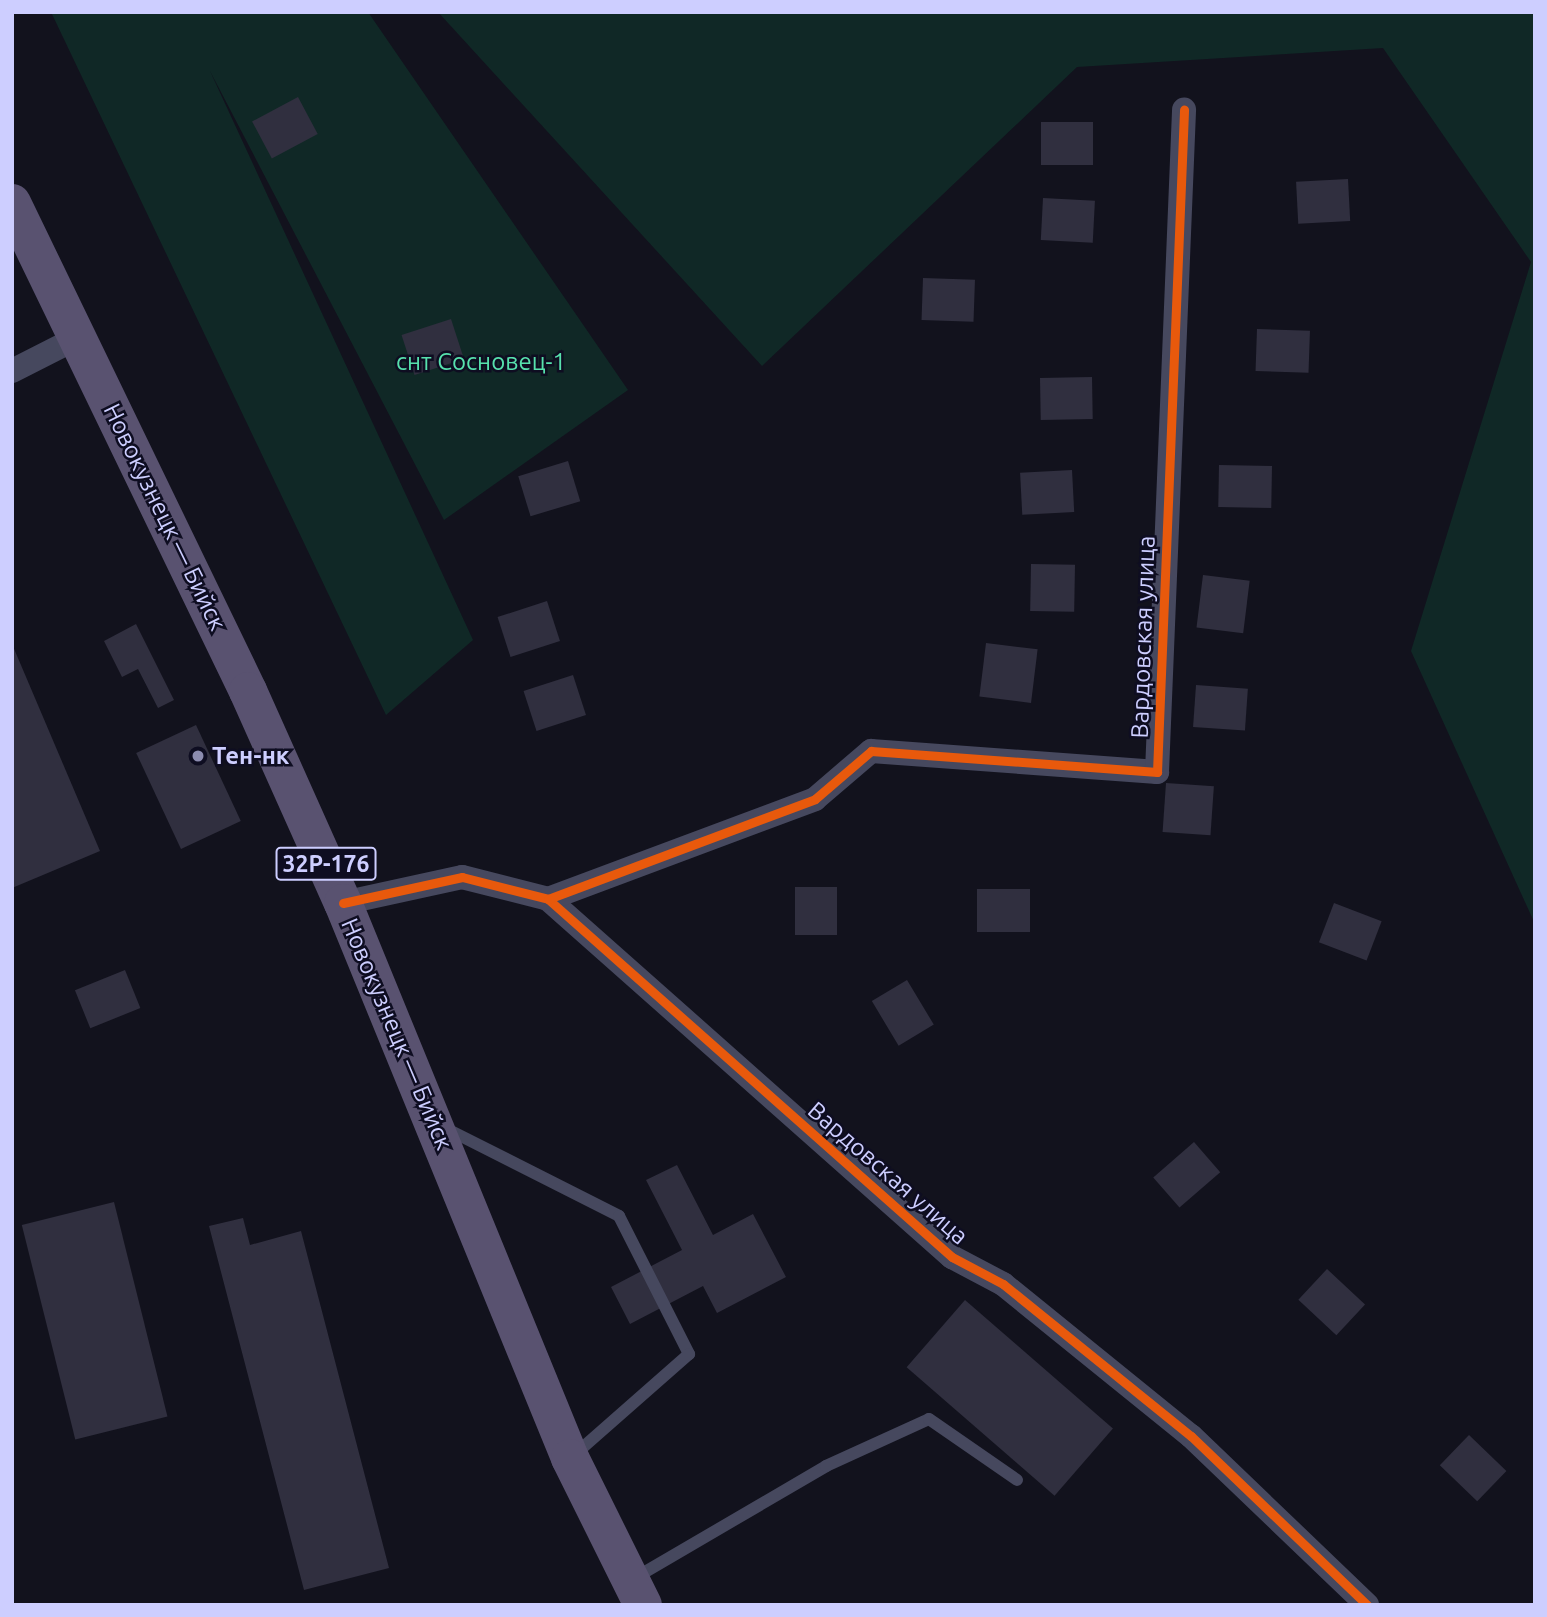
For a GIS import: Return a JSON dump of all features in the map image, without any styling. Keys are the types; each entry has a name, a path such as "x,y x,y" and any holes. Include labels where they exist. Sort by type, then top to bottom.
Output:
{"main road":[{"name":"Новокузнецк — Бийск","path":"12,203 79,337 343,903 435,1122 570,1458 607,1538 629,1597"}],"street":[{"name":"Вардовская улица","path":"548,898 815,799 871,751 1157,772 1184,110"},
{"path":"12,371 79,337"},
{"name":"Вардовская улица","path":"343,903 462,877 548,898 952,1257 1003,1284 1191,1436 1367,1605"}],"lane":[{"path":"435,1122 619,1216 689,1354 570,1458"},
{"path":"629,1597 826,1466 929,1419 1017,1480"}],"green space":[{"name":"снт Сосновец-1","path":"51,12 368,12 628,390 444,520 210,71 473,640 386,715"},
{"path":"438,12 1535,12 1535,924 1411,651 1531,262 1383,48 1077,67 762,366"}],"building":[{"path":"298,97 318,134 272,158 252,121"},
{"path":"1041,122 1093,122 1093,165 1041,165"},
{"path":"1348,179 1350,221 1298,224 1296,182"},
{"path":"1043,198 1095,201 1093,243 1041,240"},
{"path":"923,278 975,280 974,322 922,320"},
{"path":"451,319 464,359 415,375 402,335"},
{"path":"1257,329 1310,331 1309,373 1256,371"},
{"path":"1092,377 1093,419 1041,420 1040,378"},
{"path":"568,461 580,501 531,516 518,476"},
{"path":"1219,465 1272,466 1271,508 1218,507"},
{"path":"1072,470 1074,512 1022,515 1020,473"},
{"path":"1031,564 1075,565 1074,612 1030,611"},
{"path":"1203,575 1250,581 1243,633 1197,628"},
{"path":"547,601 560,641 511,657 498,617"},
{"path":"136,624 174,700 158,708 138,669 122,677 104,641"},
{"path":"986,643 1038,649 1031,703 979,697"},
{"path":"12,644 100,851 12,888"},
{"path":"573,675 586,715 537,731 524,691"},
{"path":"1196,685 1248,689 1245,731 1193,727"},
{"path":"196,725 241,821 181,849 136,753"},
{"path":"1166,783 1214,786 1210,835 1163,832"},
{"path":"795,887 837,887 837,935 795,935"},
{"path":"977,889 1030,889 1030,932 977,932"},
{"path":"1334,903 1382,921 1367,960 1319,942"},
{"path":"125,970 140,1008 90,1028 75,990"},
{"path":"907,980 934,1025 899,1046 872,1001"},
{"path":"1194,1142 1220,1172 1179,1208 1153,1177"},
{"path":"677,1165 713,1235 753,1214 786,1277 717,1313 703,1286 630,1324 611,1287 682,1250 646,1180"},
{"path":"114,1202 167,1416 75,1439 22,1225"},
{"path":"243,1218 250,1245 301,1231 389,1568 304,1590 209,1226"},
{"path":"1327,1269 1365,1304 1336,1335 1298,1300"},
{"path":"965,1300 1113,1429 1055,1496 907,1367"},
{"path":"1469,1435 1506,1471 1477,1501 1440,1465"}],"cycle path":[{"path":"343,903 462,877 548,899 815,799 871,751 1157,772 1184,110"},
{"path":"548,899 952,1257 1003,1284 1191,1436 1367,1605"}],"place":[{"name":"Тен-нк","path":"198,756"}]}
